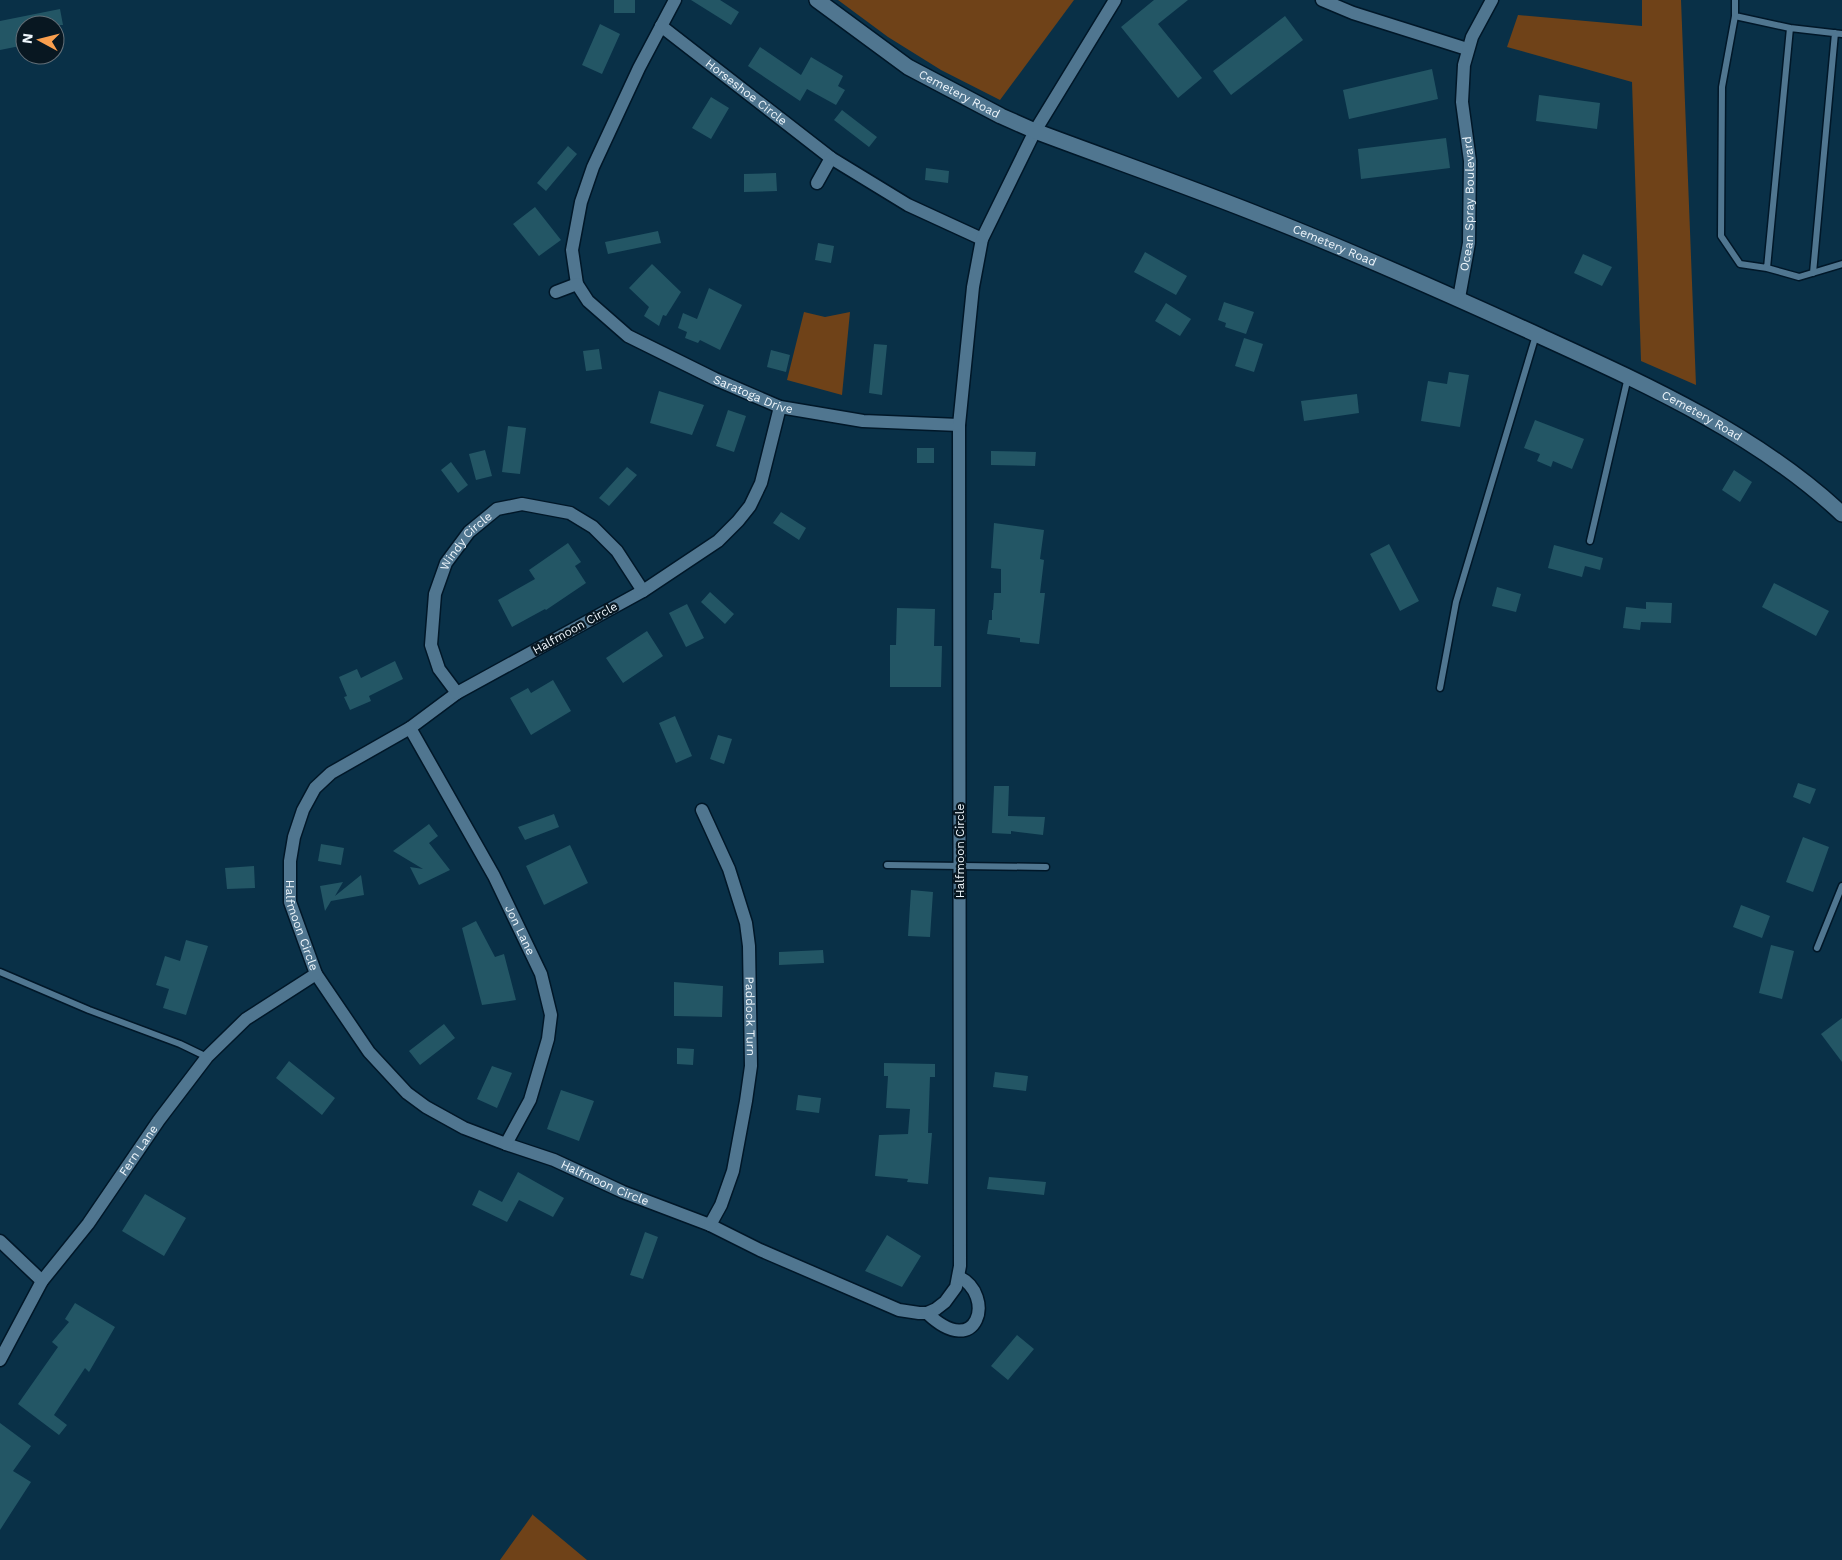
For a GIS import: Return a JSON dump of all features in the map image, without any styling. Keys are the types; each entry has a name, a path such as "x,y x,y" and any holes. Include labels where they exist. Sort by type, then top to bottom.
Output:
{"street":[{"name":"Saratoga Drive","path":"675,0 639,68 593,167 580,202 572,250 577,284 588,300 628,336 715,379 780,407 863,422 959,425"},
{"name":"Cemetery Road","path":"817,0 908,67 1001,116 1034,131 1267,218 1459,298 1628,376 1748,442 1828,501 1842,514"},
{"path":"959,425 973,287 982,239 1034,131 1115,0"},
{"path":"1322,0 1353,13 1468,49"},
{"name":"Ocean Spray Boulevard","path":"1459,298 1469,243 1470,161 1462,102 1464,65 1472,36 1492,0"},
{"name":"Horseshoe Circle","path":"661,26 831,158 908,205 982,239"},
{"path":"817,183 831,158"},
{"path":"556,292 577,284"},
{"name":"Halfmoon Circle","path":"780,407 761,482 750,506 718,541 643,591 457,693 410,728 331,773 315,788 303,810 294,837 290,861 290,902 316,974 369,1052 407,1093 426,1107 464,1128 554,1160 623,1192 710,1225 878,1302 899,1310 919,1313 928,1313 945,1302 956,1287 960,1266 959,425"},
{"name":"Windy Circle","path":"457,693 439,669 431,645 435,594 446,564 469,532 497,509 522,504 570,513 593,528 617,551 643,591"},
{"name":"Jon Lane","path":"410,728 494,876 541,974 551,1014 548,1039 530,1100 506,1144"},
{"name":"Paddock Turn","path":"702,810 730,869 746,923 750,946 751,1066 746,1101 733,1171 721,1205 710,1225"},
{"name":"Fern Lane","path":"0,1360 42,1281 88,1224 159,1120 207,1057 246,1019 316,974"},
{"path":"0,1241 42,1281"},
{"path":"928,1313 944,1327 965,1331 971,1328 978,1315 976,1296 970,1285 959,1277"}],"lane":[{"path":"1734,0 1735,16 1722,87 1721,236 1740,264 1767,268 1799,277 1842,264"},
{"path":"1735,16 1790,28 1842,34"},
{"path":"1767,268 1790,28"},
{"path":"1813,273 1834,33"},
{"path":"1440,688 1456,602 1536,334"},
{"path":"1590,541 1628,376"},
{"path":"887,865 1046,866"},
{"path":"1818,948 1842,886"},
{"path":"0,972 89,1010 180,1044 207,1057"}],"shaded area":[{"path":"838,0 1074,0 1000,100 941,70 888,37"},
{"path":"1642,0 1681,0 1696,385 1641,361 1632,82 1507,47 1518,15 1642,26"},
{"path":"804,312 825,317 850,312 842,395 787,380"},
{"path":"533,1515 587,1560 500,1560"}],"building":[{"path":"614,0 635,0 635,13 614,13"},
{"path":"691,0 720,0 739,12 731,25"},
{"path":"1154,0 1188,0 1158,24 1202,78 1178,98 1121,27"},
{"path":"60,9 61,15 30,15"},
{"path":"1285,16 1303,40 1231,95 1213,71"},
{"path":"15,18 15,47 0,50 0,21"},
{"path":"600,24 620,34 602,74 582,65"},
{"path":"760,47 801,75 811,57 843,76 838,86 845,90 836,105 807,89 800,101 748,66"},
{"path":"1432,69 1438,99 1349,119 1343,90"},
{"path":"1539,95 1600,103 1597,129 1536,121"},
{"path":"711,97 729,108 711,139 692,128"},
{"path":"842,110 877,137 869,147 834,120"},
{"path":"1446,138 1450,168 1361,179 1358,149"},
{"path":"568,146 577,154 546,191 537,183"},
{"path":"926,168 949,171 948,183 925,180"},
{"path":"776,173 777,191 744,192 744,174"},
{"path":"535,207 561,240 539,256 513,224"},
{"path":"658,231 661,243 608,254 605,242"},
{"path":"818,243 834,246 831,263 815,260"},
{"path":"1145,252 1187,276 1176,295 1134,272"},
{"path":"1583,254 1612,267 1602,286 1574,273"},
{"path":"652,264 681,292 666,316 663,315 659,326 644,316 649,307 629,288"},
{"path":"709,288 742,305 720,350 700,340 698,343 685,338 687,332 678,328 683,313 697,319"},
{"path":"1224,302 1254,312 1246,334 1225,327 1226,323 1218,320"},
{"path":"1166,303 1191,319 1180,336 1155,321"},
{"path":"1244,338 1263,344 1254,372 1235,366"},
{"path":"874,344 887,345 882,395 869,393"},
{"path":"599,349 602,369 586,371 583,351"},
{"path":"771,350 790,355 786,372 767,367"},
{"path":"1449,372 1469,375 1460,427 1421,421 1428,381 1447,384"},
{"path":"659,391 704,405 692,435 650,423"},
{"path":"1357,394 1359,413 1304,421 1301,401"},
{"path":"728,410 746,416 734,452 716,446"},
{"path":"1535,420 1584,439 1572,469 1553,461 1551,467 1537,461 1540,454 1524,448"},
{"path":"508,426 526,428 520,474 502,472"},
{"path":"917,448 934,448 934,463 917,463"},
{"path":"485,450 492,476 476,480 469,454"},
{"path":"991,451 1036,452 1035,466 991,465"},
{"path":"451,462 468,485 458,493 441,470"},
{"path":"627,467 637,475 609,506 599,498"},
{"path":"1734,470 1752,482 1740,502 1722,490"},
{"path":"781,512 806,528 799,540 773,523"},
{"path":"994,523 1044,530 1040,559 1044,560 1040,593 1045,593 1039,644 1020,642 1020,638 987,634 989,620 992,620 994,593 1001,593 1001,569 991,568"},
{"path":"568,543 581,562 575,566 586,583 546,610 512,627 498,600 535,579 529,570"},
{"path":"1389,544 1419,601 1400,611 1370,554"},
{"path":"1554,545 1603,558 1600,570 1585,566 1582,577 1548,568"},
{"path":"1774,583 1829,611 1816,636 1762,607"},
{"path":"1497,587 1521,594 1516,612 1492,606"},
{"path":"710,592 734,614 725,624 701,602"},
{"path":"1646,602 1672,603 1671,623 1641,622 1640,630 1623,628 1626,607 1646,609"},
{"path":"687,604 704,638 686,647 669,613"},
{"path":"897,608 935,609 934,646 942,646 941,687 890,687 890,645 896,645"},
{"path":"647,631 663,656 623,683 606,658"},
{"path":"395,661 403,679 369,696 371,701 350,710 344,697 347,696 339,677 357,669 361,678"},
{"path":"553,680 571,711 531,735 510,698 528,688 531,693"},
{"path":"675,716 692,756 676,763 659,723"},
{"path":"718,735 732,739 724,764 710,759"},
{"path":"1798,783 1816,789 1810,804 1793,797"},
{"path":"994,786 1009,786 1008,816 1045,817 1043,835 1011,831 1011,834 992,833"},
{"path":"554,814 559,827 525,840 518,827"},
{"path":"429,824 438,836 429,843 450,870 419,885 410,867 423,869 393,851"},
{"path":"1803,837 1829,847 1813,892 1786,882"},
{"path":"321,844 344,848 341,865 318,861"},
{"path":"570,845 588,883 544,905 526,866"},
{"path":"254,866 255,888 227,889 225,868"},
{"path":"361,875 364,895 331,901 325,911 320,886 343,882 335,896"},
{"path":"911,890 933,892 930,937 908,936"},
{"path":"1741,905 1770,916 1762,938 1733,927"},
{"path":"476,921 495,957 504,954 516,1000 482,1005 462,928"},
{"path":"186,940 208,946 186,1015 163,1008 169,989 156,985 165,956 180,961"},
{"path":"1771,945 1794,951 1782,999 1759,993"},
{"path":"823,950 824,963 779,965 779,952"},
{"path":"674,982 723,986 722,1017 674,1016"},
{"path":"1842,1018 1842,1062 1821,1034"},
{"path":"444,1024 455,1038 420,1065 409,1051"},
{"path":"677,1048 694,1049 693,1065 677,1064"},
{"path":"289,1061 335,1098 322,1115 276,1078"},
{"path":"884,1063 935,1064 935,1077 930,1077 928,1133 932,1133 928,1184 907,1182 908,1179 875,1176 879,1135 908,1134 910,1109 886,1108 888,1076 884,1076"},
{"path":"492,1066 512,1073 497,1108 477,1099"},
{"path":"995,1072 1028,1076 1026,1091 993,1087"},
{"path":"561,1090 594,1101 579,1141 547,1129"},
{"path":"798,1095 821,1098 819,1113 796,1110"},
{"path":"518,1172 564,1198 553,1217 519,1200 507,1222 472,1205 479,1190 502,1202"},
{"path":"989,1177 1046,1182 1044,1195 987,1189"},
{"path":"145,1194 186,1218 164,1256 122,1231"},
{"path":"645,1232 658,1237 643,1279 630,1275"},
{"path":"887,1235 921,1256 902,1287 865,1271"},
{"path":"75,1303 115,1327 89,1372 85,1368 54,1415 67,1425 59,1435 18,1404 58,1347 52,1342 69,1322 65,1319"},
{"path":"1017,1335 1034,1349 1008,1380 991,1366"},
{"path":"0,1423 31,1446 13,1471 31,1482 0,1530"}]}
